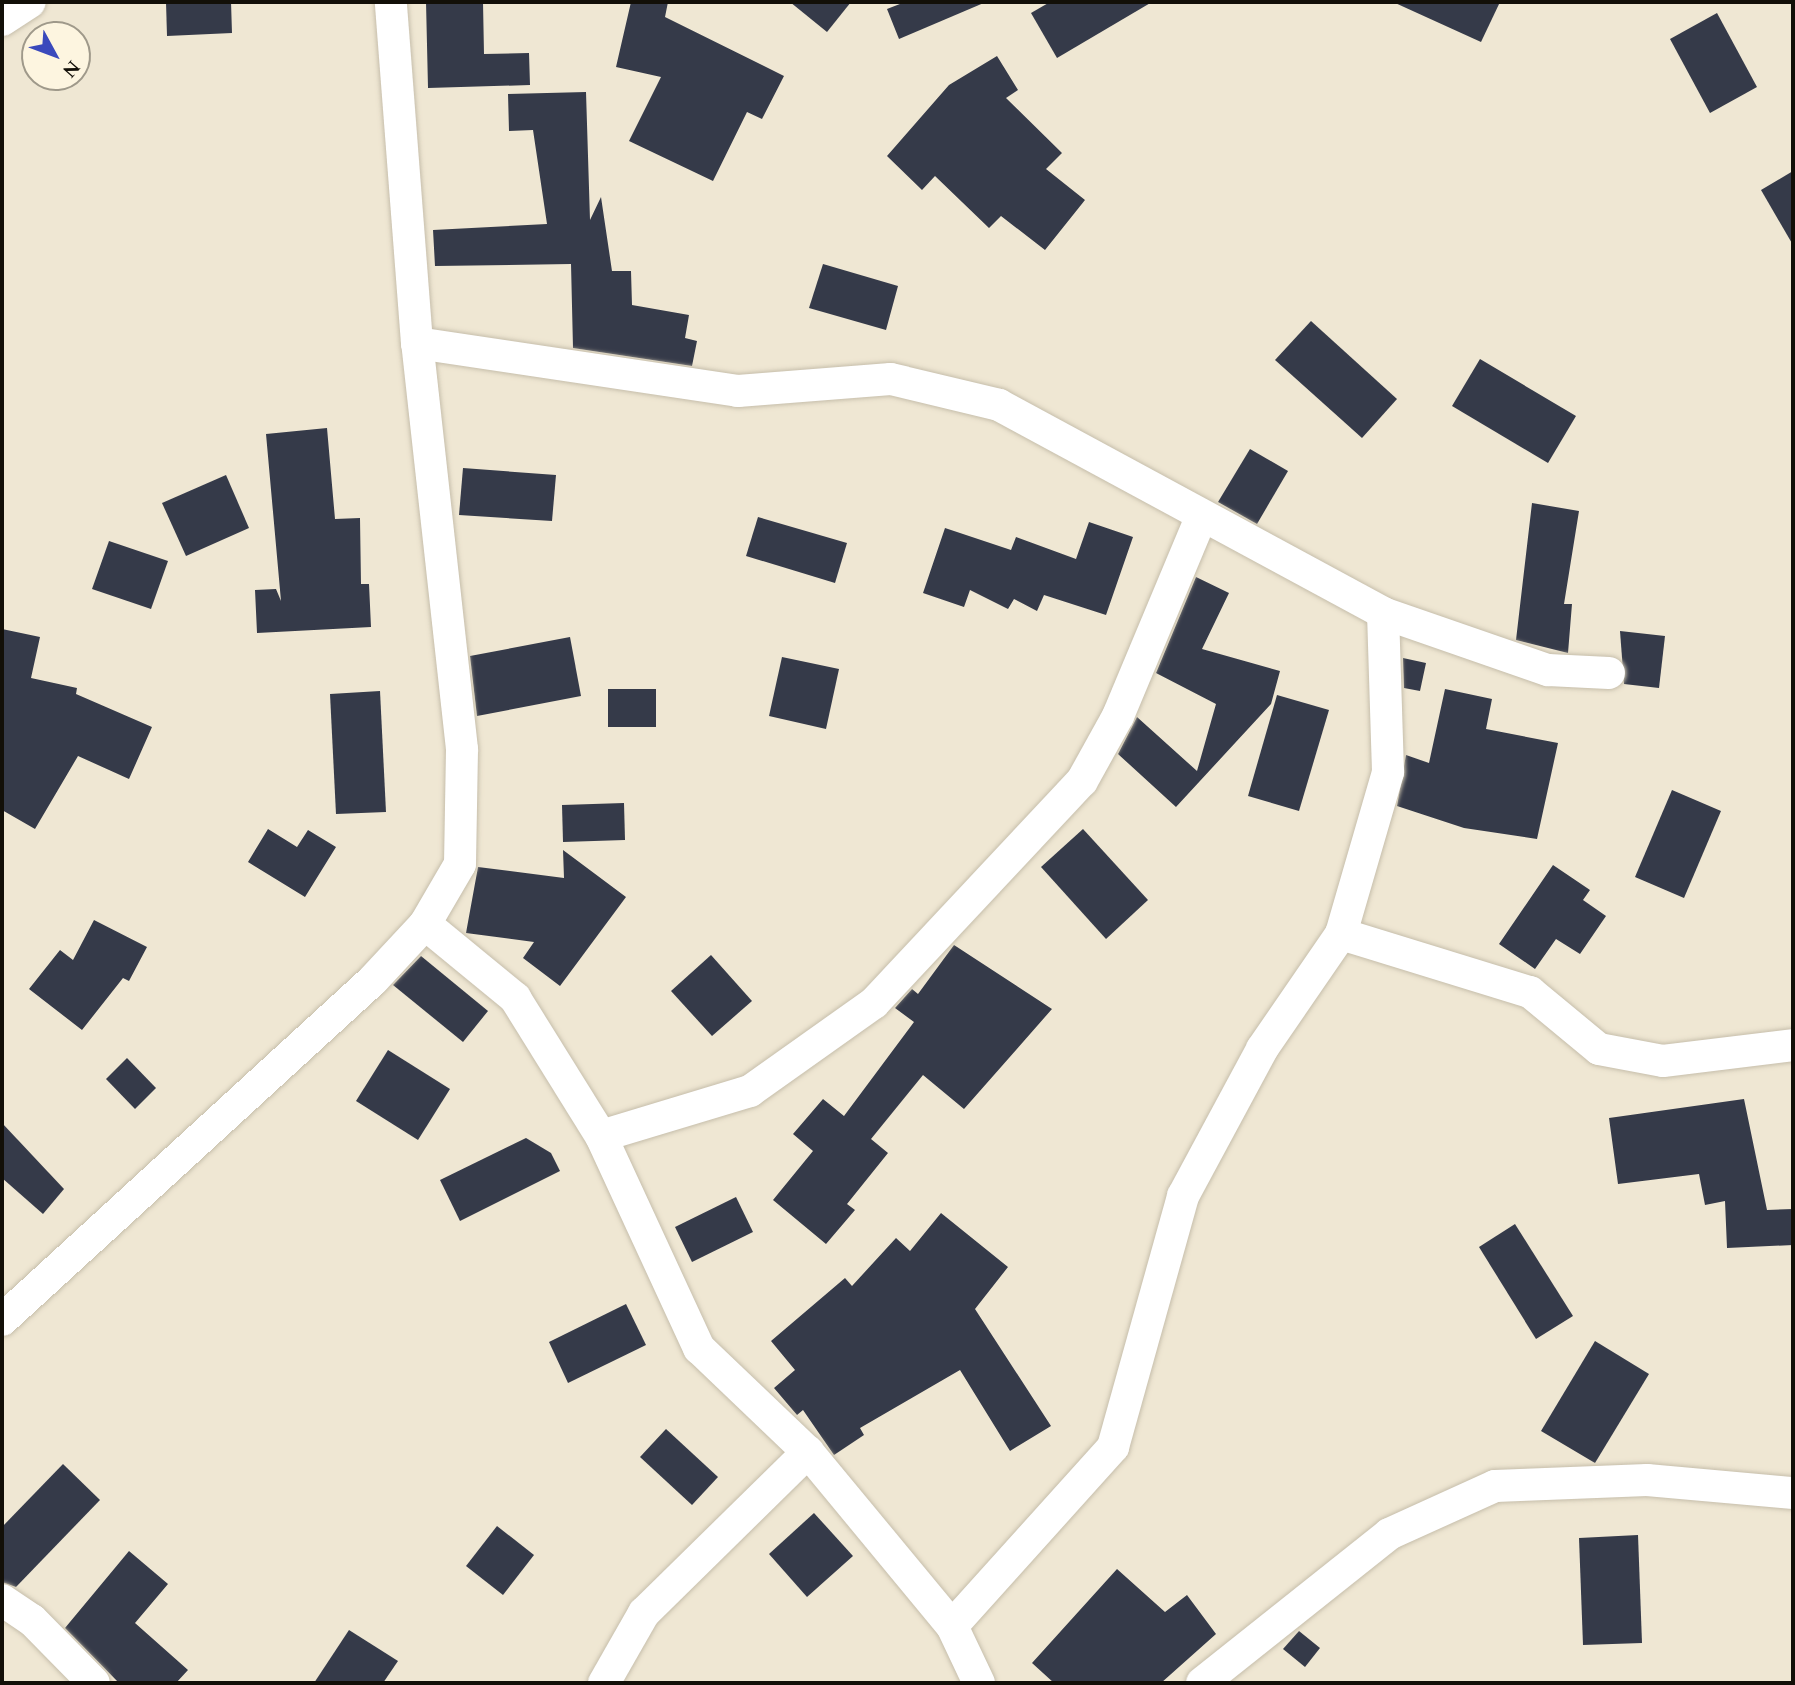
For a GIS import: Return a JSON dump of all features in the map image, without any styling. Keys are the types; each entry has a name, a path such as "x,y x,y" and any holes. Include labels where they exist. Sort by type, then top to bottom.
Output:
{"street":[{"path":"2,20 30,2"},
{"path":"2,1320 373,980 425,925 460,864 462,749 417,343 391,2"},
{"path":"417,343 738,391 891,379 999,405 1201,518 1383,613 1548,670 1608,673"},
{"path":"601,1136 750,1091 874,1003 1082,781 1118,716 1201,518"},
{"path":"952,1626 1113,1447 1183,1196 1262,1049 1341,934 1388,772 1383,613"},
{"path":"425,925 515,998 601,1136 699,1348 808,1452 952,1626 979,1683"},
{"path":"1341,934 1530,992 1599,1049 1663,1061 1793,1045"},
{"path":"604,1683 644,1614 808,1452"},
{"path":"1202,1683 1389,1534 1495,1486 1647,1480 1793,1493"},
{"path":"2,1600 32,1620 94,1683"}],"building":[{"path":"166,2 231,2 232,33 167,36"},
{"path":"426,2 483,2 484,54 529,53 530,85 428,88"},
{"path":"631,2 668,2 665,17 784,76 762,119 747,112 713,181 629,141 661,77 616,67"},
{"path":"790,2 851,2 827,32"},
{"path":"905,2 986,2 899,39 887,9"},
{"path":"1050,2 1152,2 1057,58 1031,13"},
{"path":"1393,2 1500,2 1481,42"},
{"path":"1717,13 1757,87 1710,113 1670,39"},
{"path":"997,56 1018,90 1006,98 1062,153 1046,169 1085,200 1045,250 1001,216 989,228 935,176 922,190 887,156 949,85"},
{"path":"586,92 590,220 601,197 612,271 631,271 632,305 689,315 685,338 697,341 692,366 573,348 571,264 435,266 433,230 547,224 533,130 509,131 508,94"},
{"path":"1793,171 1793,245 1761,190"},
{"path":"823,264 898,286 886,330 809,308"},
{"path":"1311,321 1397,399 1362,438 1275,360"},
{"path":"1480,359 1576,416 1548,463 1452,406"},
{"path":"327,428 335,519 360,518 361,584 369,584 371,627 257,633 255,590 276,589 281,601 266,434"},
{"path":"1250,449 1288,471 1257,524 1218,502"},
{"path":"463,468 556,475 552,521 459,515"},
{"path":"226,475 249,528 186,556 162,503"},
{"path":"1532,503 1579,511 1564,604 1572,604 1568,653 1516,640"},
{"path":"758,517 847,543 835,583 746,556"},
{"path":"1089,522 1133,537 1106,615 1044,595 1037,611 1014,599 1008,609 970,590 964,607 923,593 945,528 1011,550 1016,537 1076,559"},
{"path":"109,541 168,561 151,609 92,589"},
{"path":"1196,577 1229,593 1202,649 1280,671 1271,704 1176,807 1118,754 1137,717 1197,771 1216,704 1156,673"},
{"path":"2,629 40,637 31,678 77,688 76,694 152,727 129,779 78,756 35,829 2,810"},
{"path":"1620,631 1665,636 1659,688 1624,684"},
{"path":"570,637 581,696 477,716 470,656"},
{"path":"782,657 839,669 826,729 769,716"},
{"path":"1403,658 1426,663 1420,691 1404,688"},
{"path":"608,689 656,689 656,727 608,727"},
{"path":"1445,689 1492,699 1486,729 1558,743 1537,839 1464,828 1397,806 1406,755 1429,763"},
{"path":"380,691 386,812 336,814 330,694"},
{"path":"1277,695 1329,710 1299,811 1248,796"},
{"path":"1672,790 1721,811 1684,898 1635,877"},
{"path":"624,803 625,840 563,842 562,805"},
{"path":"268,829 297,847 308,830 336,847 305,897 248,862"},
{"path":"1083,829 1148,900 1106,939 1041,867"},
{"path":"563,850 626,897 560,986 523,958 534,942 466,933 478,867 564,878"},
{"path":"1553,865 1590,890 1583,900 1606,916 1580,954 1556,939 1535,969 1499,944"},
{"path":"94,920 147,947 129,981 123,978 82,1030 29,989 60,950 73,960"},
{"path":"954,945 1052,1009 964,1109 923,1075 871,1139 888,1153 847,1204 855,1210 826,1244 773,1200 813,1151 793,1134 823,1099 844,1116 914,1022 895,1008 912,989 918,994"},
{"path":"711,955 752,1001 712,1036 671,991"},
{"path":"421,956 488,1011 463,1042 393,985"},
{"path":"388,1050 450,1089 418,1140 356,1101"},
{"path":"127,1058 156,1088 135,1109 106,1079"},
{"path":"1744,1099 1767,1210 1793,1209 1793,1245 1727,1248 1725,1201 1705,1205 1699,1174 1618,1184 1609,1118"},
{"path":"2,1123 64,1189 43,1214 2,1178"},
{"path":"526,1138 551,1153 560,1171 460,1221 440,1180"},
{"path":"736,1197 753,1232 692,1262 675,1227"},
{"path":"941,1213 1008,1267 975,1309 1051,1426 1010,1451 960,1370 860,1428 864,1435 834,1455 803,1410 797,1415 774,1388 795,1370 771,1341 845,1278 852,1286 896,1238 910,1251"},
{"path":"1515,1224 1573,1316 1536,1339 1479,1247"},
{"path":"626,1304 646,1345 568,1383 549,1342"},
{"path":"1595,1341 1649,1374 1595,1463 1541,1431"},
{"path":"666,1429 718,1477 692,1505 640,1457"},
{"path":"63,1464 100,1500 16,1587 2,1582 2,1527"},
{"path":"814,1513 853,1556 807,1597 769,1554"},
{"path":"497,1526 534,1555 503,1595 466,1566"},
{"path":"1638,1535 1642,1643 1583,1645 1579,1538"},
{"path":"129,1551 168,1584 135,1623 188,1670 176,1683 119,1683 65,1628"},
{"path":"1117,1569 1165,1612 1187,1595 1216,1634 1161,1683 1054,1683 1032,1663"},
{"path":"349,1630 398,1661 383,1683 314,1683"},
{"path":"1299,1631 1320,1648 1305,1667 1283,1649"}]}
